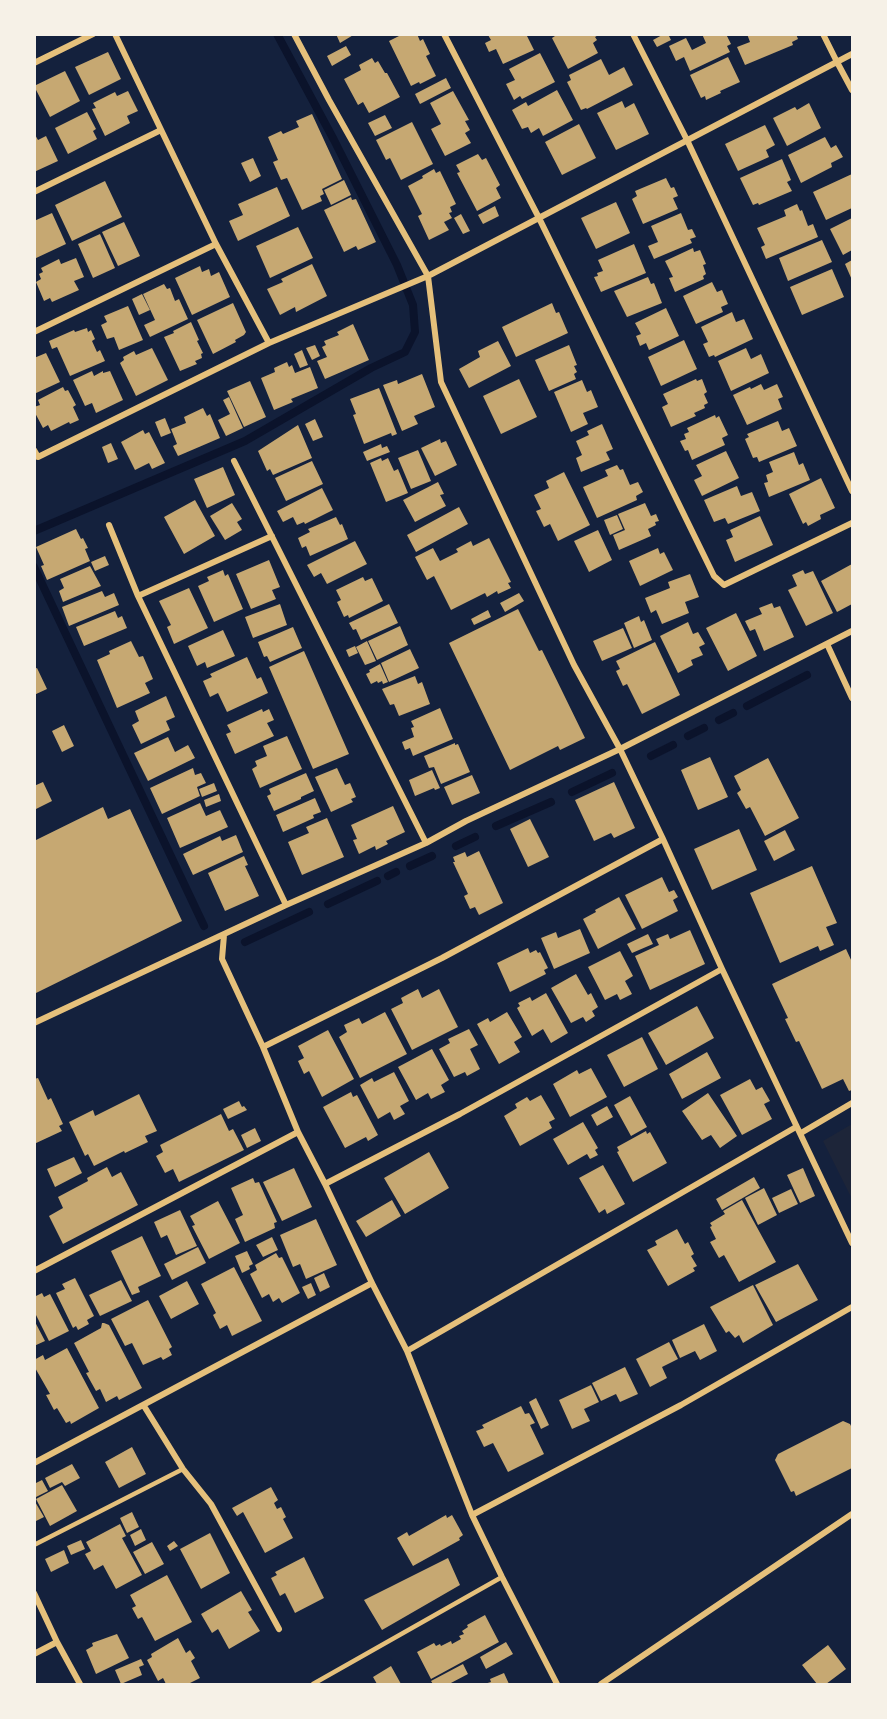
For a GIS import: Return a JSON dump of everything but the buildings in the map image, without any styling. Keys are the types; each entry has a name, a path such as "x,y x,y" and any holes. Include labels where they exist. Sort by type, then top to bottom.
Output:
{"street":[{"path":"34,63 93,34"},
{"path":"115,34 216,244 269,343"},
{"path":"294,34 428,276 441,382 574,665 620,749 663,839 852,1243"},
{"path":"444,34 539,218 714,576 724,585 852,523"},
{"path":"633,34 687,140 852,491"},
{"path":"824,34 852,90"},
{"path":"34,450 38,457 269,343 428,276 852,54"},
{"path":"34,192 160,130"},
{"path":"34,332 216,244"},
{"path":"234,461 426,843"},
{"path":"109,525 138,596 286,905"},
{"path":"138,596 272,536"},
{"path":"34,1023 286,905 426,843 466,821 620,749 852,631"},
{"path":"827,644 852,698"},
{"path":"263,1047 442,958 663,839"},
{"path":"224,934 222,959 263,1047 298,1132 407,1352 472,1515 557,1684"},
{"path":"325,1184 460,1114 722,969"},
{"path":"407,1352 798,1130 852,1103"},
{"path":"34,1272 298,1132"},
{"path":"34,1463 372,1283"},
{"path":"472,1515 681,1405 852,1306"},
{"path":"144,1406 183,1469 211,1504 279,1629"},
{"path":"601,1684 852,1514"},
{"path":"34,1593 80,1684"},
{"path":"34,1654 57,1642"}],"lane":[{"path":"34,1545 183,1469"},
{"path":"313,1684 502,1577"}],"shaded area":[{"path":"852,1124 852,1199 823,1141"}],"waterway":[{"path":"34,531 245,441 371,368 405,352 415,332 413,305 397,265 277,34"},
{"path":"34,567 204,926"},
{"path":"747,706 807,675"},
{"path":"719,720 733,713"},
{"path":"688,736 704,728"},
{"path":"651,756 673,745"},
{"path":"572,792 612,773"},
{"path":"496,826 551,802"},
{"path":"456,846 475,837"},
{"path":"410,866 432,856"},
{"path":"388,876 396,872"},
{"path":"328,904 377,881"},
{"path":"245,942 309,912"}]}
